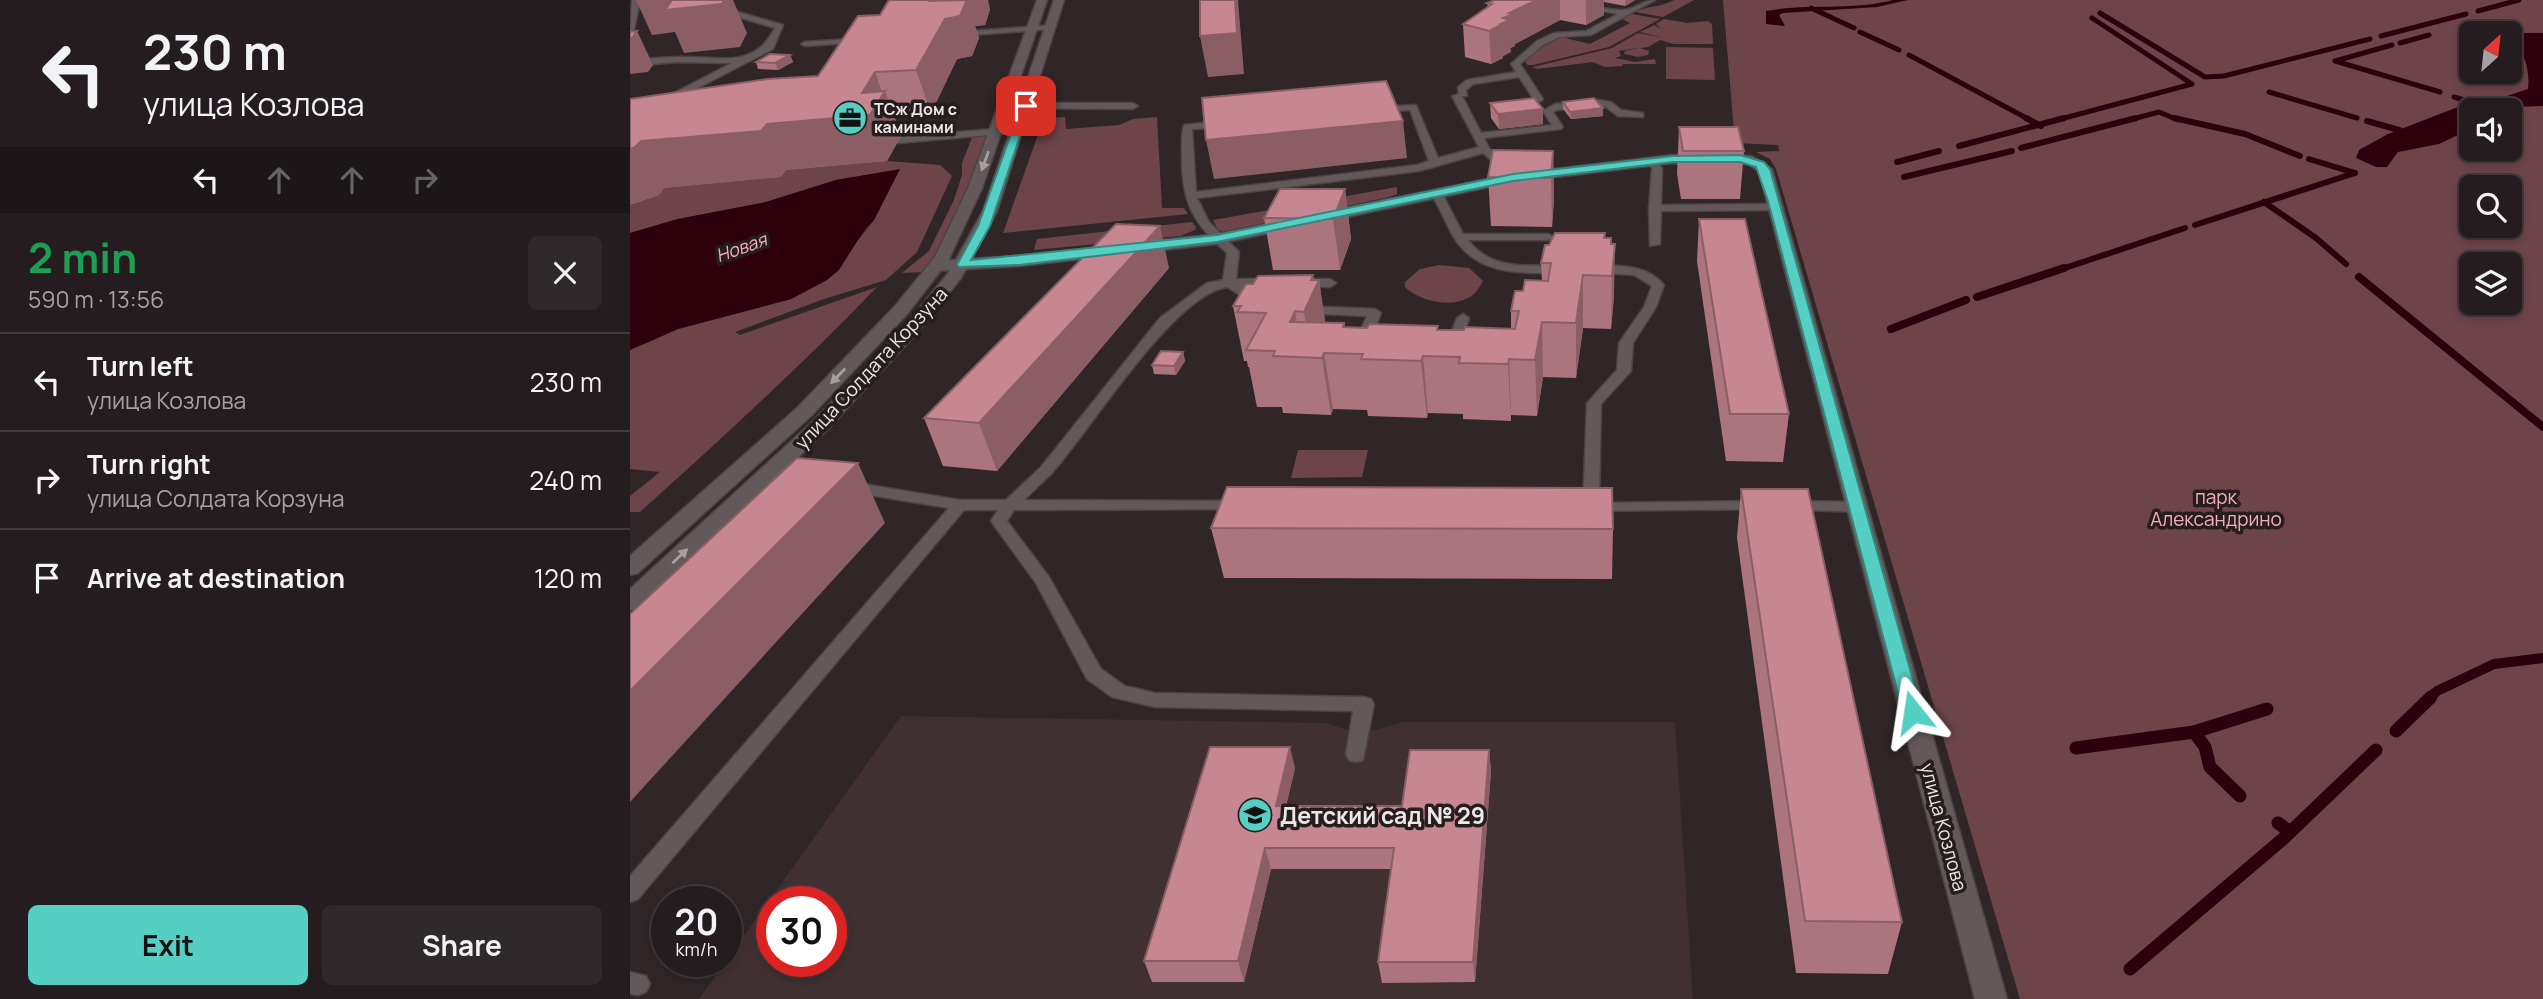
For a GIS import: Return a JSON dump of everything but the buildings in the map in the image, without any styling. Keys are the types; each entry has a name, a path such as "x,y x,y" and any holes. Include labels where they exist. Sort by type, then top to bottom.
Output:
{"street":[{"name":"улица Солдата Корзуна","path":"630,568 805,411 893,318 936,266 965,212 1042,0"},
{"name":"улица Солдата Корзуна","path":"635,593 768,476 835,412 930,309 963,265 984,226 1059,0"},
{"name":"улица Козлова","path":"936,266 1019,261 1217,239 1513,177 1699,158 1751,160 1765,169 1991,999"}],"lane":[{"path":"630,27 636,0"},
{"path":"630,120 770,47 780,27 724,10 724,0"},
{"path":"1554,0 1626,13"},
{"path":"1538,99 1520,75 1516,64 1542,42 1557,34 1588,33 1651,0"},
{"path":"945,34 1051,27"},
{"path":"804,44 875,39 866,49"},
{"path":"630,62 677,59 743,61"},
{"path":"1513,177 1485,149 1460,95 1461,89 1470,82 1520,75"},
{"path":"1478,136 1558,127 1548,111 1555,107 1598,103 1608,104 1618,113 1640,115"},
{"path":"1026,106 1133,106"},
{"path":"1373,110 1413,107 1435,162"},
{"path":"630,114 642,114"},
{"path":"1229,283 1233,252 1217,239 1200,218 1187,187 1187,127 1240,122"},
{"path":"898,140 1018,130"},
{"path":"1190,196 1419,168 1485,149"},
{"path":"1651,161 1657,168 1654,244"},
{"path":"1435,193 1444,203 1460,237 1473,255 1489,264 1506,269 1617,270 1651,277 1658,285 1650,307 1626,343 1624,371 1594,403 1591,508"},
{"path":"1654,208 1775,207"},
{"path":"1460,237 1548,237"},
{"path":"1229,283 1253,300 1272,306"},
{"path":"1330,283 1229,283 1211,286 1165,321 1046,470 1010,505 999,521 1043,581 1094,674 1119,692 1155,700 1364,704 1356,754"},
{"path":"1294,309 1375,313 1357,354 1369,354"},
{"path":"1438,357 1450,358 1463,318"},
{"path":"737,474 791,477"},
{"path":"829,483 960,505 1261,506"},
{"path":"630,892 960,505"},
{"path":"1573,508 1857,507"}],"shaded area":[{"name":"Детский сад № 29","path":"901,716 1327,723 1344,729 1360,730 1375,730 1404,722 1675,722 1693,999 699,999 715,977 742,977 742,939 756,919 756,977 847,977 847,886 780,886"}],"green space":[{"path":"1674,0 1694,0 1663,17 1635,12 1664,4"},
{"name":"парк Александрино","path":"1723,0 2543,0 2543,999 2020,999 1776,169 1770,159 1756,152 1779,151 1778,145 1735,143"},
{"path":"1632,14 1660,19 1609,47 1533,65 1525,62 1539,49 1561,37 1590,44 1630,23 1622,19"},
{"path":"1664,19 1687,23 1708,21 1712,24 1713,44 1674,44 1660,40 1640,48 1649,51 1648,55 1638,57 1624,54 1625,51 1638,48 1619,51 1621,56 1615,58 1635,62 1655,59 1656,64 1605,67 1593,62 1537,69 1533,67 1612,48 1638,33 1664,38 1640,32 1654,25 1661,29 1656,24"},
{"path":"1666,47 1713,48 1715,80 1666,79"},
{"path":"1065,117 1066,129 1119,125 1133,119 1157,117 1162,208 1184,208 1188,214 1003,233 1044,118"},
{"path":"973,135 987,135 967,188 934,256 924,272 902,273 929,251 954,200 962,175 962,163"},
{"path":"887,161 940,165 952,176 917,252 886,280 824,299 735,332 740,335 877,287 790,374 701,457 640,512 630,512 630,496 660,472 630,469 630,350 678,329 791,299 827,280 874,220 899,170 836,180 766,202 678,219 630,233 630,205 659,195 664,188 781,177 786,170"},
{"path":"1397,187 1397,194 1389,197 1224,232 1218,230 1213,220"},
{"path":"1192,222 1195,230 1180,236 1034,250 1037,239"},
{"path":"1439,265 1469,268 1483,281 1470,297 1444,303 1418,296 1405,287 1405,282 1420,269"},
{"path":"1298,450 1368,450 1362,477 1291,478"}],"water":[{"path":"1908,0 1877,7 1783,13 1779,15 1785,26 1766,24 1766,11 1861,5"},
{"path":"2522,33 2543,33 2543,106 2522,107 2522,98 2497,98 2528,89 2526,63 2522,53"},
{"path":"2459,107 2459,135 2439,144 2398,152 2387,167 2376,167 2356,158 2359,150 2388,134"},
{"name":"Новая","path":"900,169 874,220 865,229 839,270 827,280 791,299 678,329 630,350 630,233 678,219 766,202 836,180"}],"waterway":[{"path":"2478,11 2519,0"},
{"path":"1811,8 1854,28"},
{"path":"2100,13 2205,77 2224,76 2370,39"},
{"path":"2381,36 2466,14"},
{"path":"2057,120 2192,84 2092,18"},
{"path":"1860,32 1899,50"},
{"path":"2400,43 2429,35"},
{"path":"2392,45 2335,61 2440,92"},
{"path":"1909,55 2030,120"},
{"path":"2269,92 2357,118"},
{"path":"2454,97 2459,98"},
{"path":"2129,120 2159,112 2178,120"},
{"path":"2026,118 2039,125"},
{"path":"2039,125 2064,118"},
{"path":"2021,148 2136,118"},
{"path":"2174,118 2245,134 2300,156"},
{"path":"2367,121 2399,130"},
{"path":"1959,146 2039,125"},
{"path":"1897,162 1939,151"},
{"path":"1904,177 2012,151"},
{"path":"2265,202 2355,173 2309,159"},
{"path":"2195,225 2265,202"},
{"path":"2265,202 2316,238 2346,264"},
{"path":"2059,270 2185,228"},
{"path":"1977,297 2064,268"},
{"path":"2359,277 2543,427"},
{"path":"1891,329 1966,300"},
{"path":"2429,698 2437,691 2494,664 2543,658"},
{"path":"2396,731 2431,697"},
{"path":"2194,732 2267,709"},
{"path":"2076,748 2194,732"},
{"path":"2194,732 2205,747 2210,767 2240,796"},
{"path":"2130,969 2284,838 2376,750"},
{"path":"2278,823 2290,832"}],"place":[{"name":"ТСж Дом с каминами","path":"850,118"},
{"name":"Детский сад № 29","path":"1255,815"}],"route":[{"path":"1026,106 990,211 963,265 1217,239 1513,177 1673,159 1740,159 1760,164 1765,169 1774,201 1913,712"}]}
